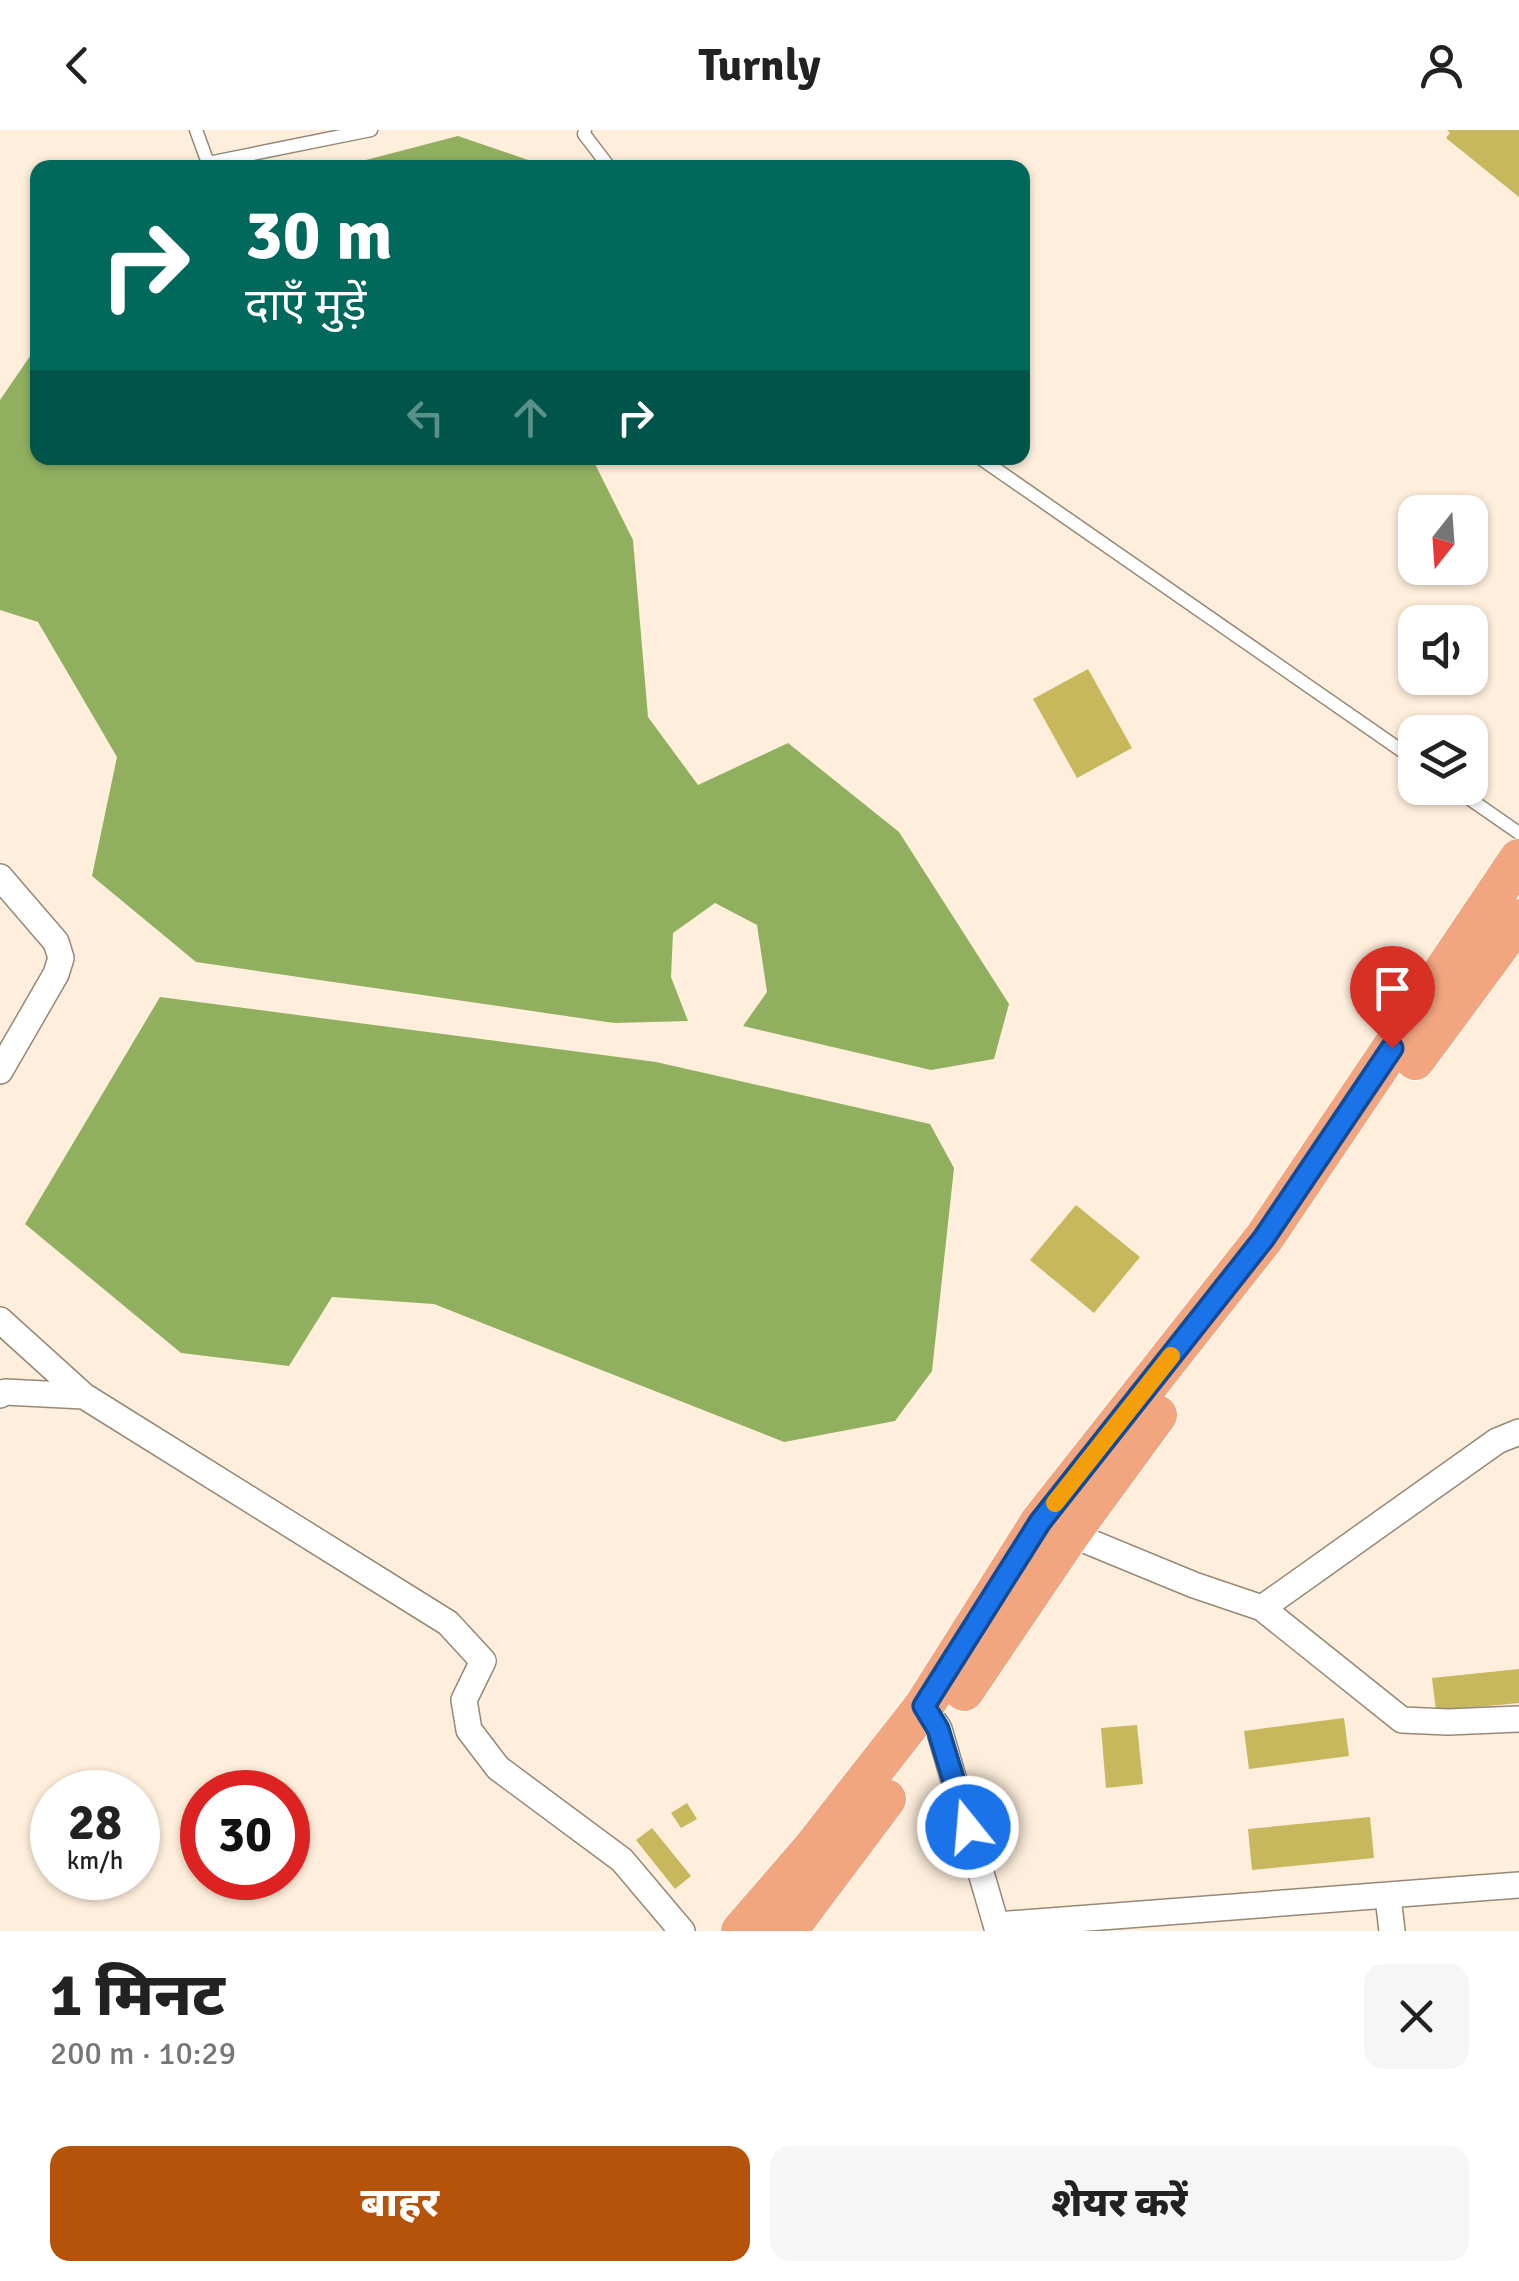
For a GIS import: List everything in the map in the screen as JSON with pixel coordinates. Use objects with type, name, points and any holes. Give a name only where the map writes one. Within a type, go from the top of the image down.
[{"type":"main road","points":[[787,1931],[1055,1528],[1264,1238],[1519,859]]},
{"type":"main road","points":[[1055,1528],[1519,919]]},
{"type":"main road","points":[[741,1931],[931,1718]]},
{"type":"street","points":[[0,877],[56,942],[61,958],[56,974],[0,1071]]},
{"type":"street","points":[[0,1320],[84,1396],[448,1624],[483,1661],[464,1700],[469,1730],[498,1768],[622,1860],[682,1931]]},
{"type":"street","points":[[0,1395],[5,1392],[84,1396]]},
{"type":"street","points":[[1262,1608],[1497,1441],[1519,1432]]},
{"type":"street","points":[[1055,1528],[1194,1585],[1262,1608],[1402,1720],[1519,1718]]},
{"type":"street","points":[[931,1718],[997,1928],[1138,1922],[1519,1884]]},
{"type":"street","points":[[1388,1897],[1392,1931]]},
{"type":"lane","points":[[196,130],[207,160]]},
{"type":"lane","points":[[223,160],[371,130]]},
{"type":"lane","points":[[585,130],[604,160]]},
{"type":"lane","points":[[990,465],[1398,748]]},
{"type":"lane","points":[[1479,805],[1519,833]]},
{"type":"shaded area","points":[[458,136],[528,160],[366,160]]},
{"type":"shaded area","points":[[30,356],[30,465],[596,465],[633,540],[648,717],[698,785],[788,743],[899,832],[1009,1004],[994,1059],[931,1070],[743,1026],[767,992],[757,925],[715,903],[673,933],[671,977],[688,1021],[614,1023],[196,962],[92,876],[117,757],[38,622],[0,610],[0,400]]},
{"type":"shaded area","points":[[160,997],[656,1062],[930,1124],[954,1168],[932,1371],[895,1421],[784,1442],[434,1304],[332,1297],[289,1366],[181,1353],[25,1224]]},
{"type":"building","points":[[1447,130],[1519,130],[1519,197],[1446,138],[1450,133]]},
{"type":"building","points":[[1088,669],[1132,748],[1077,778],[1033,699]]},
{"type":"building","points":[[1076,1205],[1140,1257],[1094,1313],[1030,1260]]},
{"type":"building","points":[[1519,1669],[1519,1703],[1436,1711],[1432,1678]]},
{"type":"building","points":[[1344,1718],[1349,1756],[1249,1769],[1244,1731]]},
{"type":"building","points":[[1137,1725],[1143,1784],[1106,1788],[1101,1728]]},
{"type":"building","points":[[687,1803],[697,1819],[681,1828],[671,1813]]},
{"type":"building","points":[[1370,1817],[1374,1858],[1252,1870],[1248,1829]]},
{"type":"building","points":[[652,1828],[691,1876],[675,1889],[636,1840]]},
{"type":"slow traffic","points":[[1055,1503],[1171,1356]]},
{"type":"route","points":[[968,1827],[938,1729],[924,1706],[1040,1522],[1264,1238],[1392,1048]]}]
